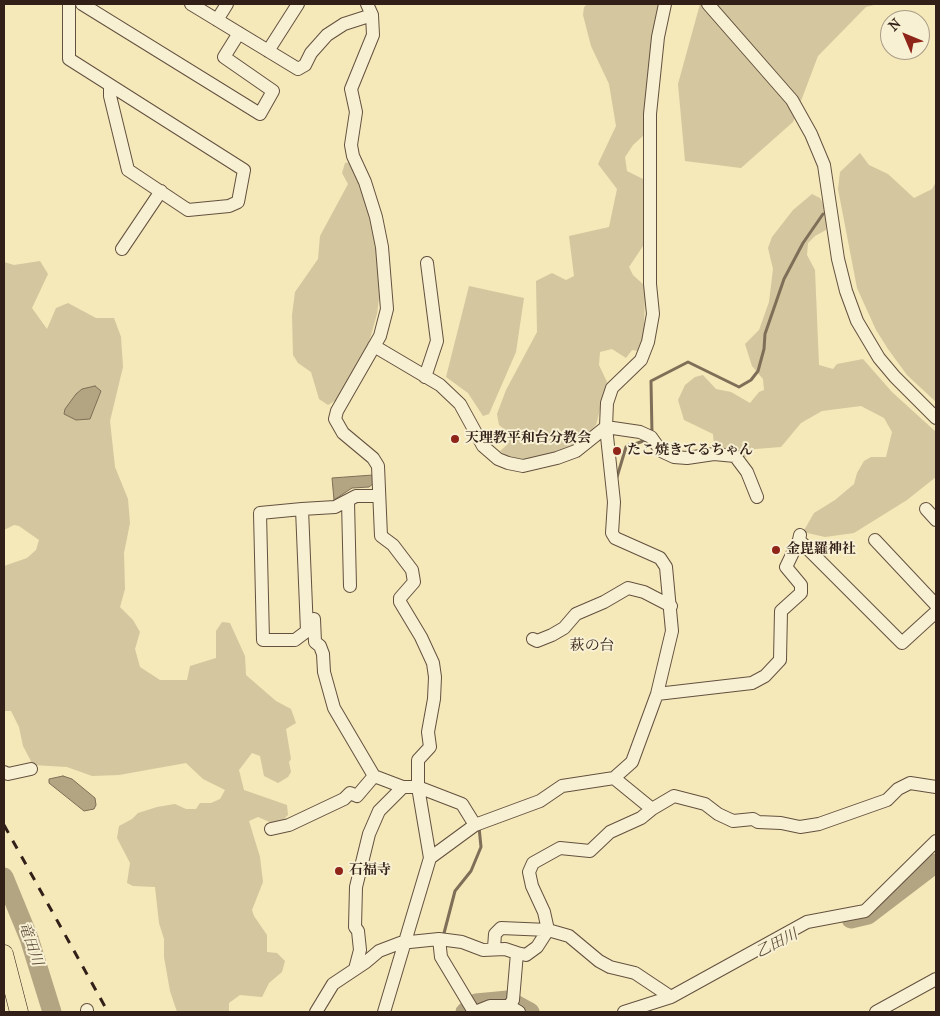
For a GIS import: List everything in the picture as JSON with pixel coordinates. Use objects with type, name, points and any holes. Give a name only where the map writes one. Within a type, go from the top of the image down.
[{"type":"highway","points":[[4,954],[19,1012]]},
{"type":"street","points":[[69,4],[69,59],[110,85],[244,170],[238,202],[229,206],[188,210],[128,170],[110,96],[110,85]]},
{"type":"street","points":[[82,4],[260,114],[273,91],[224,57],[240,33]]},
{"type":"street","points":[[192,4],[298,69],[305,65],[310,53],[327,35],[369,9],[373,35],[351,89],[356,112],[351,145],[353,156],[365,182],[376,217],[382,248],[387,309],[384,324],[374,346],[341,403],[334,419],[343,433],[376,462],[381,536],[393,545],[407,561],[414,576],[414,582],[400,598],[400,602],[430,653],[436,677],[428,732],[430,747],[418,760],[418,787],[430,858],[384,1012]]},
{"type":"street","points":[[217,20],[227,4]]},
{"type":"street","points":[[268,50],[298,4]]},
{"type":"street","points":[[430,858],[476,824],[540,801],[562,786],[614,778],[632,762],[657,694],[671,638],[666,566],[660,558],[615,538],[612,532],[614,502],[606,427],[607,404],[612,388],[642,360],[648,342],[653,314],[650,284],[650,114],[658,37],[665,4]]},
{"type":"street","points":[[708,4],[792,100],[811,134],[824,165],[838,259],[846,291],[858,321],[879,358],[894,377],[936,418]]},
{"type":"street","points":[[122,249],[161,192]]},
{"type":"street","points":[[426,377],[437,341],[427,263]]},
{"type":"street","points":[[374,346],[440,385],[460,404],[483,446],[498,459],[508,463],[523,466],[576,451],[606,427],[644,433],[651,437],[661,451],[674,457],[687,458],[714,454],[735,456],[747,472],[757,497]]},
{"type":"street","points":[[302,509],[307,631],[295,640],[263,640],[260,513],[302,509],[335,508],[356,496],[379,496]]},
{"type":"street","points":[[348,502],[350,586]]},
{"type":"street","points":[[926,509],[936,520]]},
{"type":"street","points":[[657,694],[752,683],[765,676],[775,666],[780,660],[781,611],[801,593],[801,585],[786,567],[799,537],[902,643],[936,612]]},
{"type":"street","points":[[875,540],[936,605]]},
{"type":"street","points":[[533,639],[537,642],[552,635],[564,628],[576,614],[604,602],[628,588],[644,592],[670,606]]},
{"type":"street","points":[[306,609],[313,615],[315,642],[320,646],[323,654],[324,672],[334,708],[374,776],[403,787],[418,787],[462,804],[476,824]]},
{"type":"street","points":[[4,772],[8,774],[32,769]]},
{"type":"street","points":[[271,829],[289,825],[344,799],[350,793],[357,796],[374,776]]},
{"type":"street","points":[[614,778],[652,809]]},
{"type":"street","points":[[316,1012],[333,984],[386,947],[405,942],[442,939],[462,942],[479,949],[494,948],[526,955],[537,947],[548,930],[544,912],[532,886],[529,872],[533,863],[560,848],[590,851],[610,832],[641,818],[674,796],[704,804],[718,814],[733,821],[753,820],[800,827],[818,824],[887,800],[898,789],[910,783],[936,787]]},
{"type":"street","points":[[355,969],[360,950],[358,931],[355,927],[356,888],[369,834],[379,811],[403,787]]},
{"type":"street","points":[[624,1012],[671,997],[807,922],[865,911],[936,841]]},
{"type":"street","points":[[494,948],[495,934],[501,928],[548,930],[573,937],[599,961],[635,973],[671,997]]},
{"type":"street","points":[[442,939],[441,957],[475,1012],[490,1006],[514,1009],[516,953]]},
{"type":"street","points":[[876,1012],[936,979]]},
{"type":"shaded area","points":[[588,4],[658,4],[644,135],[633,145],[625,157],[627,171],[645,180],[645,243],[629,267],[633,275],[645,286],[644,332],[639,351],[632,350],[626,358],[612,349],[600,352],[599,365],[607,382],[596,425],[575,444],[556,452],[527,460],[508,457],[500,451],[508,444],[510,434],[499,425],[497,414],[506,390],[537,332],[536,281],[552,273],[566,280],[574,276],[569,236],[609,227],[617,189],[598,164],[616,126],[609,84],[591,46],[583,15],[584,7]]},
{"type":"shaded area","points":[[700,4],[878,4],[866,7],[818,56],[793,122],[741,168],[685,161],[678,84]]},
{"type":"shaded area","points":[[860,153],[869,165],[888,174],[914,198],[932,189],[936,182],[936,402],[907,375],[888,349],[876,330],[857,288],[838,189],[840,172]]},
{"type":"shaded area","points":[[350,162],[375,227],[380,291],[377,314],[369,342],[338,399],[328,405],[319,399],[311,372],[298,363],[293,355],[292,315],[295,292],[318,259],[320,236],[348,184],[342,173],[345,163]]},
{"type":"shaded area","points":[[812,194],[820,198],[827,211],[826,230],[815,236],[808,243],[807,255],[815,270],[819,365],[833,369],[837,364],[863,359],[892,392],[936,432],[936,477],[907,500],[854,533],[825,537],[803,532],[814,513],[835,500],[854,484],[857,473],[864,461],[871,457],[886,457],[892,432],[884,418],[861,406],[822,411],[801,423],[781,447],[755,449],[744,458],[721,450],[714,445],[713,434],[684,420],[678,400],[685,385],[695,377],[703,375],[716,389],[731,392],[750,403],[759,392],[764,390],[763,379],[752,366],[745,344],[759,330],[769,302],[773,269],[768,248],[772,237],[793,210]]},
{"type":"shaded area","points":[[40,261],[48,274],[32,308],[47,329],[56,308],[68,303],[96,318],[114,318],[121,337],[123,367],[110,421],[115,467],[128,499],[130,523],[124,553],[125,589],[120,607],[133,620],[140,632],[135,649],[140,667],[160,680],[187,680],[190,666],[216,658],[216,631],[222,622],[230,623],[245,656],[246,675],[276,701],[291,709],[296,723],[286,729],[291,759],[289,762],[291,772],[288,777],[278,783],[264,776],[260,756],[252,753],[239,770],[244,790],[287,805],[288,815],[284,819],[272,823],[258,817],[249,821],[260,857],[263,882],[252,910],[267,935],[267,952],[277,953],[285,961],[282,972],[269,983],[262,997],[240,995],[229,1003],[229,1012],[177,1012],[170,991],[164,957],[164,939],[159,923],[155,887],[133,886],[127,883],[130,863],[117,838],[119,826],[132,819],[138,813],[175,804],[186,809],[196,809],[200,803],[211,803],[220,799],[225,790],[203,779],[186,763],[119,775],[92,776],[67,767],[33,765],[23,746],[19,727],[11,711],[4,711],[4,566],[27,558],[36,550],[39,540],[19,526],[14,525],[4,530],[4,262],[14,265]]},
{"type":"shaded area","points":[[469,286],[524,298],[516,352],[489,414],[483,416],[468,393],[446,377]]},
{"type":"shaded area","points":[[95,386],[101,391],[90,419],[76,420],[64,414],[65,409],[76,394],[82,389]]},
{"type":"shaded area","points":[[373,475],[374,483],[369,487],[352,488],[334,500],[332,478]]},
{"type":"shaded area","points":[[63,776],[72,779],[95,798],[96,805],[94,809],[84,811],[49,783],[49,779]]},
{"type":"waterway","points":[[652,434],[651,381],[688,362],[739,387],[751,380],[758,371],[764,349],[765,334],[784,279],[803,243],[823,214]]},
{"type":"waterway","points":[[617,477],[626,447],[631,443],[635,444],[646,440]]},
{"type":"waterway","points":[[443,937],[455,891],[471,871],[481,847],[479,827]]},
{"type":"waterway","name":"乙田川","points":[[851,919],[868,915],[936,863]]},
{"type":"waterway","name":"竜田川","points":[[4,877],[29,938],[52,1012]]},
{"type":"waterway","name":"乙田川","points":[[465,1012],[476,1003],[508,1000],[530,1012]]},
{"type":"railway","points":[[4,825],[108,1012]]},
{"type":"place","name":"天理教平和台分教会","points":[[455,439]]},
{"type":"place","name":"たこ焼きてるちゃん","points":[[617,451]]},
{"type":"place","name":"金毘羅神社","points":[[776,550]]},
{"type":"place","name":"石福寺","points":[[339,871]]},
{"type":"district","name":"萩の台","points":[[592,646]]}]
